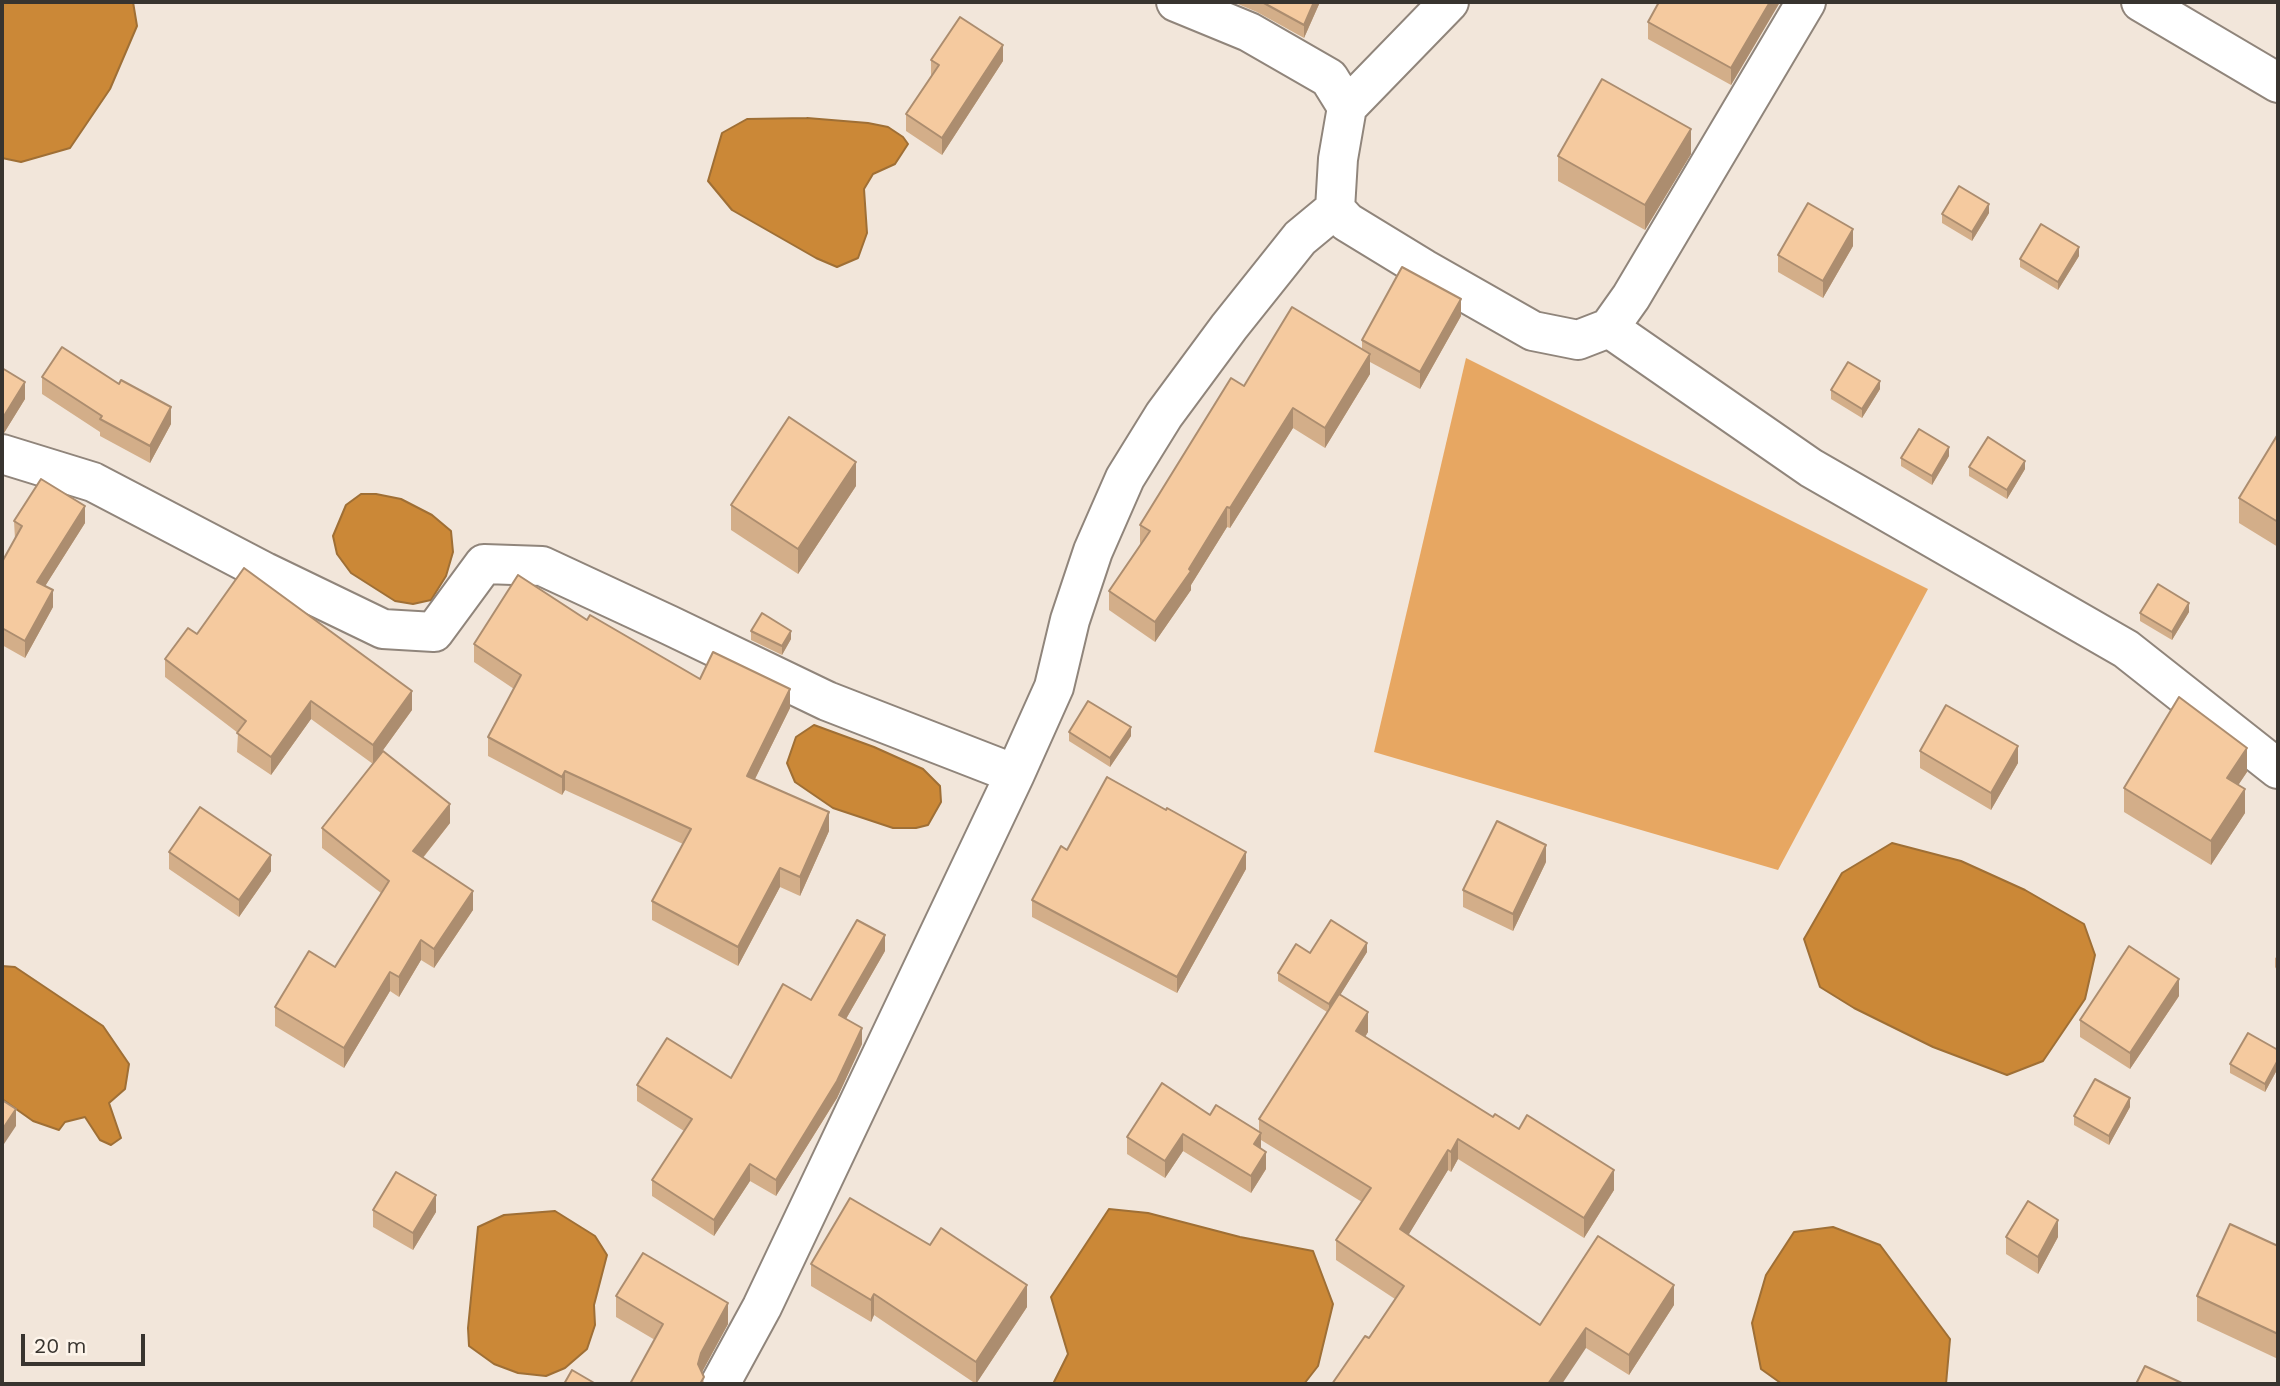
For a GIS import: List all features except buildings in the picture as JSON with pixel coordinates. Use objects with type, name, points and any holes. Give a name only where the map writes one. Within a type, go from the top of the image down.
[{"type":"street","points":[[1176,2],[1249,33],[1329,78],[1347,107]]},
{"type":"street","points":[[1449,2],[1347,107],[1338,159],[1335,209],[1347,222],[1533,331],[1578,340],[1609,328],[1631,297],[1806,2]]},
{"type":"street","points":[[2141,2],[2278,83]]},
{"type":"street","points":[[719,1384],[762,1307],[1054,687],[1070,620],[1093,551],[1125,478],[1164,415],[1229,327],[1300,238],[1335,209]]},
{"type":"street","points":[[1609,328],[1811,468],[2126,649],[2278,769]]},
{"type":"street","points":[[2,454],[93,482],[265,572],[383,629],[434,632],[484,564],[542,566],[827,701],[1015,774]]},
{"type":"shaded area","points":[[2,2],[133,2],[137,26],[110,89],[70,148],[21,162],[2,158]]},
{"type":"shaded area","points":[[807,118],[888,127],[908,144],[895,164],[873,174],[864,189],[867,233],[858,258],[837,267],[816,258],[732,210],[708,181],[722,133],[747,119]]},
{"type":"shaded area","points":[[1466,358],[1928,589],[1778,870],[1374,752]]},
{"type":"shaded area","points":[[361,494],[401,499],[432,515],[451,531],[453,552],[446,576],[431,600],[413,604],[395,601],[351,573],[337,554],[333,536],[346,505]]},
{"type":"shaded area","points":[[814,725],[923,769],[940,786],[941,802],[928,825],[893,828],[833,808],[795,782],[787,763],[796,737]]},
{"type":"shaded area","points":[[1892,843],[1961,861],[2025,890],[2084,924],[2095,955],[2085,999],[2043,1061],[2007,1075],[1933,1047],[1854,1008],[1820,987],[1804,939],[1842,873]]},
{"type":"shaded area","points":[[2,966],[15,967],[103,1026],[129,1064],[125,1089],[109,1103],[121,1138],[111,1145],[100,1140],[85,1117],[65,1122],[59,1130],[33,1121],[2,1099]]},
{"type":"shaded area","points":[[1109,1209],[1148,1213],[1240,1237],[1313,1251],[1333,1304],[1318,1366],[1304,1384],[1053,1384],[1068,1354],[1051,1297]]},
{"type":"shaded area","points":[[555,1211],[595,1236],[607,1255],[594,1305],[595,1325],[587,1349],[565,1368],[546,1376],[518,1373],[494,1364],[469,1346],[468,1328],[478,1227],[504,1215]]},
{"type":"shaded area","points":[[1833,1227],[1880,1245],[1950,1339],[1946,1384],[1782,1384],[1761,1369],[1752,1323],[1766,1275],[1794,1232]]}]
